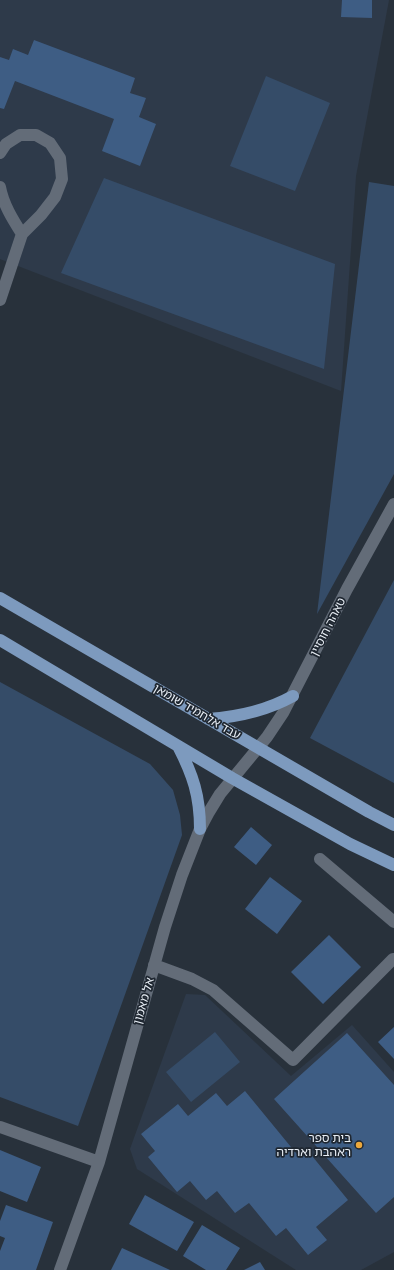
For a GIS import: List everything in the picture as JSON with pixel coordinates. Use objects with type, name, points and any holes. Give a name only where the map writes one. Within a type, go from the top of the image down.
[{"type":"main road","name":"עבד אלחמיד שומאן","points":[[0,598],[369,812],[394,824]]},
{"type":"main road","points":[[0,640],[232,778],[350,844],[394,865]]},
{"type":"main road","points":[[208,719],[230,717],[256,711],[280,703],[293,696]]},
{"type":"main road","points":[[177,745],[187,764],[196,789],[199,804],[200,829]]},
{"type":"street","points":[[0,153],[6,144],[20,135],[36,135],[50,143],[60,158],[62,179],[55,197],[41,215],[22,234],[0,300]]},
{"type":"street","points":[[0,187],[1,194],[11,216],[22,234]]},
{"type":"street","name":"טאהה חוסיין","points":[[259,748],[293,696],[394,504]]},
{"type":"street","name":"אל מאמון","points":[[60,1270],[99,1162],[154,965],[177,890],[200,829],[208,812],[232,778],[259,748]]},
{"type":"street","points":[[320,859],[394,922]]},
{"type":"street","points":[[154,965],[192,979],[213,990],[292,1060],[393,959]]},
{"type":"street","points":[[0,1127],[99,1162]]},
{"type":"shaded area","points":[[0,0],[389,0],[356,176],[341,391],[0,259]]},
{"type":"shaded area","points":[[266,76],[330,103],[295,191],[230,166]]},
{"type":"shaded area","points":[[104,178],[335,264],[324,369],[61,273]]},
{"type":"shaded area","points":[[369,182],[394,186],[394,474],[317,614]]},
{"type":"shaded area","points":[[394,580],[394,783],[310,738]]},
{"type":"shaded area","points":[[0,682],[150,764],[173,790],[180,815],[182,835],[78,1126],[0,1097]]},
{"type":"shaded area","points":[[186,994],[205,995],[291,1076],[352,1025],[394,1072],[394,1252],[361,1270],[296,1270],[137,1169],[130,1149]]},
{"type":"shaded area","points":[[215,1032],[240,1062],[191,1102],[166,1072]]},
{"type":"building","points":[[342,0],[372,0],[372,18],[341,17]]},
{"type":"building","points":[[34,40],[135,78],[130,93],[146,98],[139,117],[156,124],[140,166],[102,151],[114,119],[15,81],[4,109],[0,108],[0,57],[9,60],[13,49],[28,55]]},
{"type":"building","points":[[251,827],[272,845],[256,865],[234,847]]},
{"type":"building","points":[[270,877],[302,901],[277,934],[245,909]]},
{"type":"building","points":[[329,935],[361,967],[323,1004],[291,972]]},
{"type":"building","points":[[394,1027],[394,1059],[378,1042]]},
{"type":"building","points":[[347,1033],[394,1085],[394,1197],[376,1213],[274,1099]]},
{"type":"building","points":[[245,1091],[300,1158],[308,1151],[348,1200],[316,1227],[327,1240],[308,1255],[286,1228],[276,1236],[249,1203],[235,1213],[217,1191],[206,1200],[190,1181],[177,1192],[148,1157],[155,1151],[141,1134],[178,1104],[188,1116],[216,1093],[227,1106]]},
{"type":"building","points":[[0,1150],[41,1167],[27,1202],[0,1191]]},
{"type":"building","points":[[145,1195],[194,1222],[177,1251],[129,1224]]},
{"type":"building","points":[[6,1205],[53,1222],[36,1270],[0,1270],[0,1251],[5,1238],[0,1236],[0,1221]]},
{"type":"building","points":[[202,1225],[240,1248],[226,1270],[206,1270],[183,1256]]},
{"type":"building","points":[[122,1248],[170,1270],[111,1270]]},
{"type":"building","points":[[260,1262],[265,1270],[244,1270]]},
{"type":"place","name":"בית ספר ראהבת וארדיה","points":[[359,1145]]}]
